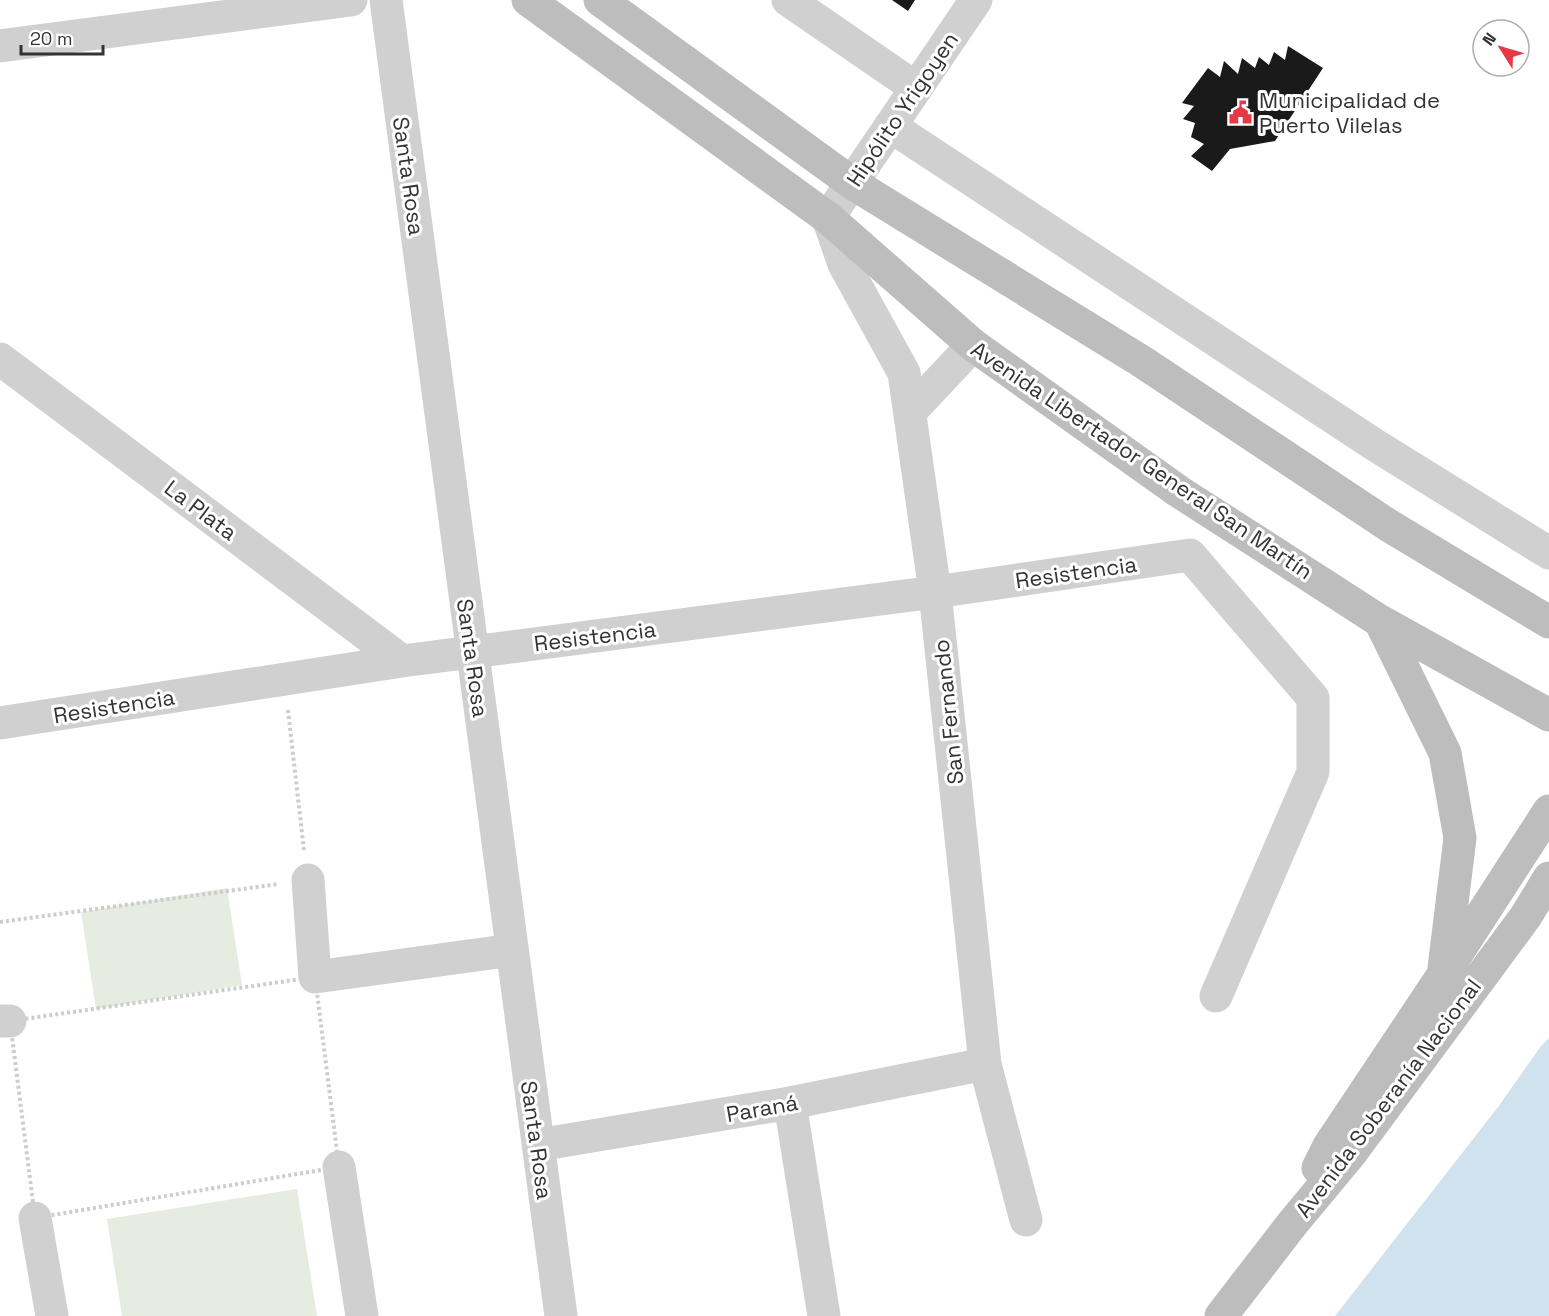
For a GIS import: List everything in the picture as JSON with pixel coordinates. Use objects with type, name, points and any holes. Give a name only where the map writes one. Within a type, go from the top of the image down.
[{"type":"main road","name":"Avenida Libertador General San Martín","points":[[528,0],[828,218],[973,345],[1179,491],[1380,621],[1549,715]]},
{"type":"main road","points":[[600,0],[852,183],[1141,361],[1388,525],[1549,622]]},
{"type":"main road","points":[[1380,621],[1445,753],[1460,838],[1443,975]]},
{"type":"main road","name":"Avenida Soberanía Nacional","points":[[1292,1224],[1329,1146],[1549,811]]},
{"type":"main road","name":"Avenida Soberanía Nacional","points":[[1221,1316],[1292,1224],[1351,1153],[1537,910],[1549,878]]},
{"type":"street","points":[[0,46],[351,0]]},
{"type":"street","name":"Santa Rosa","points":[[386,0],[561,1316]]},
{"type":"street","points":[[788,0],[916,88]]},
{"type":"street","name":"Hipólito Yrigoyen","points":[[828,218],[976,0]]},
{"type":"street","points":[[890,126],[1375,445],[1549,552]]},
{"type":"street","name":"San Fernando","points":[[828,218],[844,264],[904,373],[935,592],[985,1064],[1026,1220]]},
{"type":"street","points":[[910,411],[973,345]]},
{"type":"street","name":"La Plata","points":[[0,359],[402,661]]},
{"type":"street","name":"Resistencia","points":[[0,723],[472,651],[935,592],[1190,555],[1313,698],[1313,772],[1216,996]]},
{"type":"street","points":[[308,880],[315,977],[512,950]]},
{"type":"street","name":"Paraná","points":[[538,1145],[790,1103],[985,1064]]},
{"type":"street","points":[[790,1103],[824,1316]]},
{"type":"street","points":[[339,1167],[362,1316]]},
{"type":"street","points":[[35,1218],[52,1316]]},
{"type":"path","points":[[0,922],[308,880],[284,680]]},
{"type":"path","points":[[315,977],[339,1167],[35,1218],[5,1021],[315,977]]},
{"type":"shaded area","points":[[227,888],[242,985],[96,1009],[81,912]]},
{"type":"shaded area","points":[[297,1189],[317,1316],[122,1316],[107,1219]]},
{"type":"water","points":[[1549,1038],[1549,1316],[1335,1316],[1498,1107]]},
{"type":"building","points":[[892,0],[915,0],[908,11]]},
{"type":"building","name":"Municipalidad de Puerto Vilelas","points":[[1288,46],[1323,68],[1275,141],[1230,149],[1212,171],[1191,156],[1204,144],[1191,137],[1195,123],[1183,119],[1194,106],[1182,103],[1208,68],[1220,77],[1224,61],[1238,74],[1242,58],[1255,68],[1259,57],[1269,65],[1274,52],[1285,60]]},
{"type":"place","name":"Municipalidad de Puerto Vilelas","points":[[1241,113]]}]
